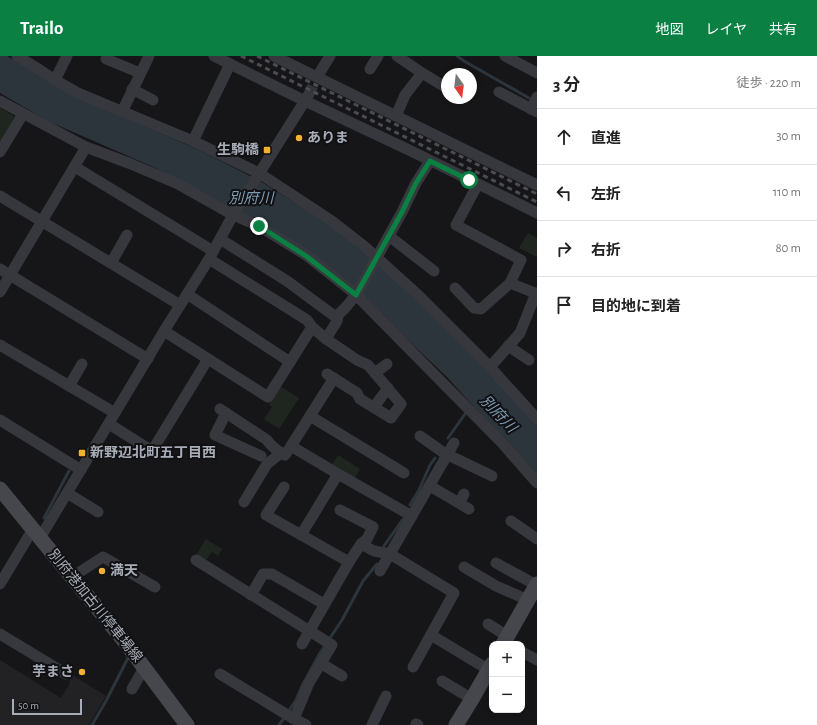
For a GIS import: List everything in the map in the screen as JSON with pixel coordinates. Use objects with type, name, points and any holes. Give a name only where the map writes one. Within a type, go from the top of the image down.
[{"type":"main road","name":"別府港加古川停車場線","points":[[0,488],[125,642],[187,725]]},
{"type":"main road","points":[[505,641],[537,585]]},
{"type":"main road","points":[[456,725],[489,669]]},
{"type":"street","points":[[17,56],[78,93],[193,141],[259,174],[332,221],[377,257],[416,292],[490,367],[537,419]]},
{"type":"street","points":[[55,80],[67,56]]},
{"type":"street","points":[[122,112],[149,56]]},
{"type":"street","points":[[214,56],[307,98],[430,161],[537,213]]},
{"type":"street","points":[[274,56],[537,185]]},
{"type":"street","points":[[317,77],[330,56]]},
{"type":"street","points":[[370,69],[378,56]]},
{"type":"street","points":[[397,56],[441,84]]},
{"type":"street","points":[[505,56],[537,73]]},
{"type":"street","points":[[106,59],[140,74]]},
{"type":"street","points":[[193,141],[230,64]]},
{"type":"street","points":[[396,116],[405,94],[422,73]]},
{"type":"street","points":[[132,89],[153,100]]},
{"type":"street","points":[[499,92],[511,104],[534,111],[537,97]]},
{"type":"street","points":[[0,583],[67,493],[187,294],[208,250],[220,239],[307,98]]},
{"type":"street","points":[[0,101],[86,147],[178,184],[233,216],[259,226],[306,256],[356,295],[497,438],[537,483]]},
{"type":"street","points":[[0,152],[23,114]]},
{"type":"street","points":[[0,292],[86,147]]},
{"type":"street","points":[[326,339],[337,321],[338,315],[356,295],[402,212],[416,183],[430,161]]},
{"type":"street","points":[[75,167],[208,250],[307,320],[312,327],[326,339],[368,366],[401,404],[391,418],[360,399],[357,393],[330,376],[310,416],[285,455],[272,447],[267,440],[223,411],[215,435],[246,455],[262,456]]},
{"type":"street","points":[[455,288],[474,308],[481,309],[510,283],[521,260],[456,225],[478,184]]},
{"type":"street","points":[[0,196],[180,305]]},
{"type":"street","points":[[111,263],[127,235]]},
{"type":"street","points":[[389,236],[431,265]]},
{"type":"street","points":[[220,239],[287,282],[333,315],[338,315]]},
{"type":"street","points":[[0,269],[148,359]]},
{"type":"street","points":[[490,367],[520,333],[536,294],[510,283]]},
{"type":"street","points":[[187,294],[290,362]]},
{"type":"street","points":[[164,331],[268,398],[312,327]]},
{"type":"street","points":[[0,344],[115,413]]},
{"type":"street","points":[[508,346],[529,360]]},
{"type":"street","points":[[109,424],[152,451],[208,359]]},
{"type":"street","points":[[69,386],[82,364]]},
{"type":"street","points":[[375,373],[387,364]]},
{"type":"street","points":[[374,407],[388,388]]},
{"type":"street","points":[[310,416],[404,473]]},
{"type":"street","points":[[0,420],[81,470]]},
{"type":"street","points":[[420,436],[443,452],[483,466],[492,476]]},
{"type":"street","points":[[380,571],[388,553],[430,486],[443,452],[454,443]]},
{"type":"street","points":[[291,446],[412,516]]},
{"type":"street","points":[[244,502],[267,464],[281,453]]},
{"type":"street","points":[[301,535],[338,474]]},
{"type":"street","points":[[430,486],[461,499],[469,509]]},
{"type":"street","points":[[284,487],[266,515],[349,562]]},
{"type":"street","points":[[67,493],[98,512]]},
{"type":"street","points":[[302,644],[349,562],[367,538],[373,527],[340,510]]},
{"type":"street","points":[[512,521],[537,539]]},
{"type":"street","points":[[361,544],[374,551],[388,553],[454,593],[413,667]]},
{"type":"street","points":[[72,577],[102,557],[155,587]]},
{"type":"street","points":[[196,560],[332,645],[309,684],[294,719]]},
{"type":"street","points":[[496,563],[537,585]]},
{"type":"street","points":[[464,567],[496,586],[528,600]]},
{"type":"street","points":[[251,595],[263,574],[272,574],[324,604]]},
{"type":"street","points":[[488,624],[505,641]]},
{"type":"street","points":[[0,634],[66,674]]},
{"type":"street","points":[[431,635],[489,666]]},
{"type":"street","points":[[525,654],[537,660]]},
{"type":"street","points":[[322,664],[342,676]]},
{"type":"street","points":[[132,689],[144,668]]},
{"type":"street","points":[[220,674],[229,686],[306,725]]},
{"type":"street","points":[[442,681],[472,699]]},
{"type":"street","points":[[372,725],[386,696]]},
{"type":"shaded area","points":[[0,108],[14,116],[15,120],[0,146]]},
{"type":"shaded area","points":[[528,233],[537,238],[537,257],[519,248]]},
{"type":"shaded area","points":[[280,386],[299,398],[279,429],[264,419],[272,407],[269,404]]},
{"type":"shaded area","points":[[338,455],[360,469],[354,480],[331,466]]},
{"type":"shaded area","points":[[206,539],[222,549],[218,556],[212,552],[207,559],[204,560],[196,555]]},
{"type":"shaded area","points":[[0,660],[61,698],[69,685],[71,674],[106,696],[89,725],[0,725]]},
{"type":"water","name":"別府川","points":[[0,56],[7,56],[67,92],[201,151],[260,181],[330,225],[376,260],[474,357],[537,424],[537,477],[447,377],[356,291],[195,188],[151,166],[48,121],[0,93]]},
{"type":"waterway","points":[[457,56],[529,98]]},
{"type":"waterway","points":[[448,438],[468,411]]},
{"type":"waterway","points":[[410,505],[435,458]]},
{"type":"waterway","points":[[44,518],[69,471]]},
{"type":"waterway","points":[[384,546],[403,519]]},
{"type":"waterway","points":[[288,712],[296,700],[320,653],[342,620],[363,581],[377,564]]},
{"type":"waterway","points":[[92,725],[129,656]]},
{"type":"waterway","points":[[279,725],[285,717]]},
{"type":"tunnel","points":[[308,96],[317,77]]},
{"type":"railway","points":[[241,56],[537,202]]},
{"type":"railway","points":[[257,56],[537,194]]},
{"type":"place","name":"ありま","points":[[299,138]]},
{"type":"place","name":"生駒橋","points":[[267,150]]},
{"type":"place","name":"新野辺北町五丁目西","points":[[82,453]]},
{"type":"place","name":"満天","points":[[102,571]]},
{"type":"place","name":"芋まさ","points":[[82,672]]},
{"type":"route","points":[[259,226],[306,256],[356,295],[402,212],[416,183],[430,161],[469,180]]}]
